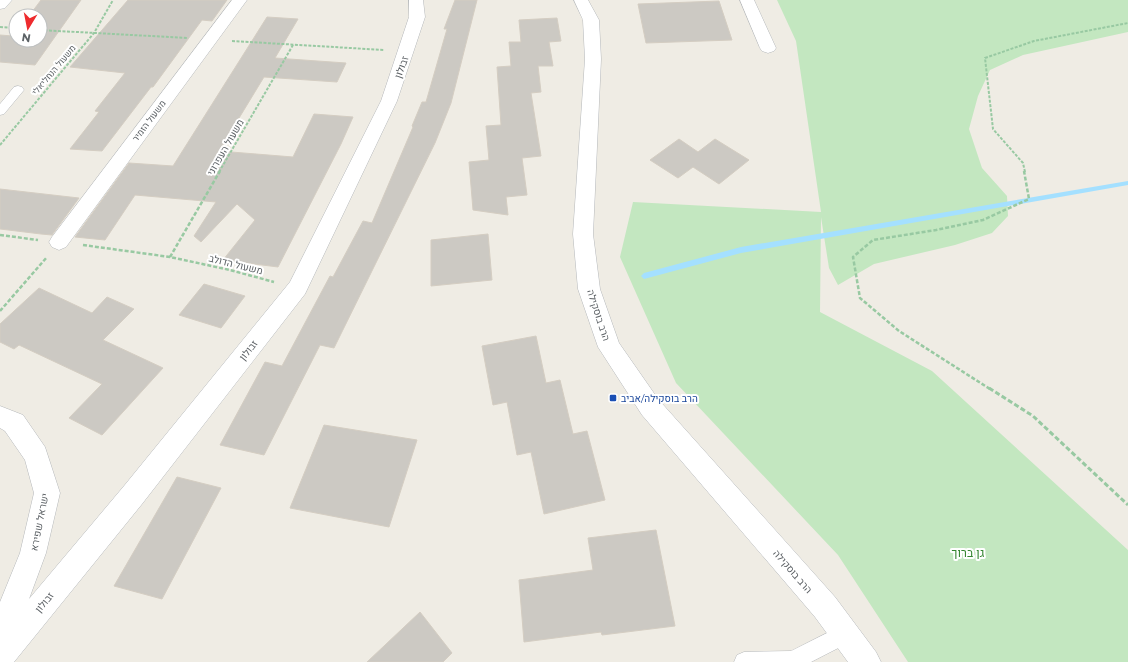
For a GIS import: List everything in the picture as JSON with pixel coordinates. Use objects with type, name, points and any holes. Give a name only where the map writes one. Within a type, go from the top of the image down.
[{"type":"street","points":[[0,6],[5,0]]},
{"type":"street","name":"משעול הזמיר","points":[[59,242],[240,0]]},
{"type":"street","name":"זבולון","points":[[0,656],[133,496],[298,288],[388,101],[407,52],[418,17],[416,0]]},
{"type":"street","name":"הרב בוסקילה","points":[[584,0],[591,20],[593,59],[583,234],[589,289],[609,347],[650,408],[825,607],[866,662]]},
{"type":"street","points":[[747,0],[768,48]]},
{"type":"street","name":"ישראל שפירא","points":[[0,417],[14,423],[36,455],[47,493],[33,553],[0,638]]},
{"type":"lane","points":[[0,111],[18,90]]},
{"type":"lane","points":[[744,662],[792,661],[845,634]]},
{"type":"path","name":"משעול הנחליאלי","points":[[0,145],[94,33],[113,0]]},
{"type":"path","points":[[1128,23],[1034,42],[985,58],[993,129],[1023,163],[1029,199],[983,220],[936,230],[874,240],[853,257],[860,298],[899,331],[1033,416],[1128,506]]},
{"type":"path","name":"משעול העפרוני","points":[[170,257],[293,45]]},
{"type":"path","points":[[0,311],[59,242]]},
{"type":"path","name":"משעול הדולב","points":[[170,257],[230,270],[298,288]]},
{"type":"green space","name":"גן ברוך","points":[[777,0],[1128,0],[1128,32],[1023,55],[990,70],[978,96],[969,129],[982,168],[1007,196],[1008,216],[992,233],[955,245],[874,264],[838,285],[829,268],[821,217],[820,312],[932,371],[1128,550],[1128,662],[908,662],[838,555],[676,383],[620,257],[633,202],[821,212],[796,41]]},
{"type":"building","points":[[41,0],[81,0],[48,47],[48,8],[35,8]]},
{"type":"building","points":[[128,0],[227,0],[212,21],[202,20],[153,87],[151,87],[102,151],[70,149],[99,112],[95,111],[125,73],[70,67]]},
{"type":"building","points":[[455,0],[477,0],[451,103],[435,143],[334,348],[320,345],[264,455],[220,445],[265,362],[282,366],[330,276],[333,277],[363,221],[372,223],[413,127],[412,126],[422,102],[426,102],[447,29],[444,29]]},
{"type":"building","points":[[719,1],[732,40],[646,43],[638,4]]},
{"type":"building","points":[[267,17],[298,19],[275,58],[346,63],[337,82],[264,77],[219,151],[293,157],[314,114],[353,117],[341,144],[278,267],[223,260],[255,220],[237,204],[201,242],[194,236],[216,202],[135,195],[105,240],[75,237],[129,163],[173,166]]},
{"type":"building","points":[[557,18],[561,41],[549,42],[553,66],[538,66],[541,92],[531,93],[541,156],[522,158],[527,195],[506,197],[508,215],[473,210],[469,162],[489,160],[486,126],[501,125],[497,67],[511,66],[509,42],[521,42],[519,20]]},
{"type":"building","points":[[0,35],[8,36],[8,48],[47,48],[35,65],[0,62]]},
{"type":"building","points":[[679,139],[698,152],[715,139],[749,160],[719,184],[693,167],[678,178],[650,160]]},
{"type":"building","points":[[0,189],[79,198],[52,235],[41,234],[0,229]]},
{"type":"building","points":[[488,234],[492,280],[431,286],[431,240]]},
{"type":"building","points":[[204,284],[245,296],[221,328],[179,315]]},
{"type":"building","points":[[39,288],[92,313],[107,297],[134,309],[103,340],[163,368],[102,435],[69,418],[102,384],[19,345],[14,349],[0,342],[0,324]]},
{"type":"building","points":[[536,336],[546,383],[560,380],[573,434],[587,431],[605,500],[544,514],[531,452],[517,455],[507,402],[493,405],[482,346]]},
{"type":"building","points":[[324,425],[417,440],[389,527],[290,508]]},
{"type":"building","points":[[177,477],[221,488],[162,599],[114,586]]},
{"type":"building","points":[[656,530],[675,626],[602,635],[601,632],[524,642],[519,580],[593,570],[588,538]]},
{"type":"building","points":[[420,612],[452,653],[443,662],[367,662]]},
{"type":"waterway","points":[[644,276],[741,250],[1128,183]]},
{"type":"place","name":"הרב בוסקילה/אביב","points":[[613,398]]}]
